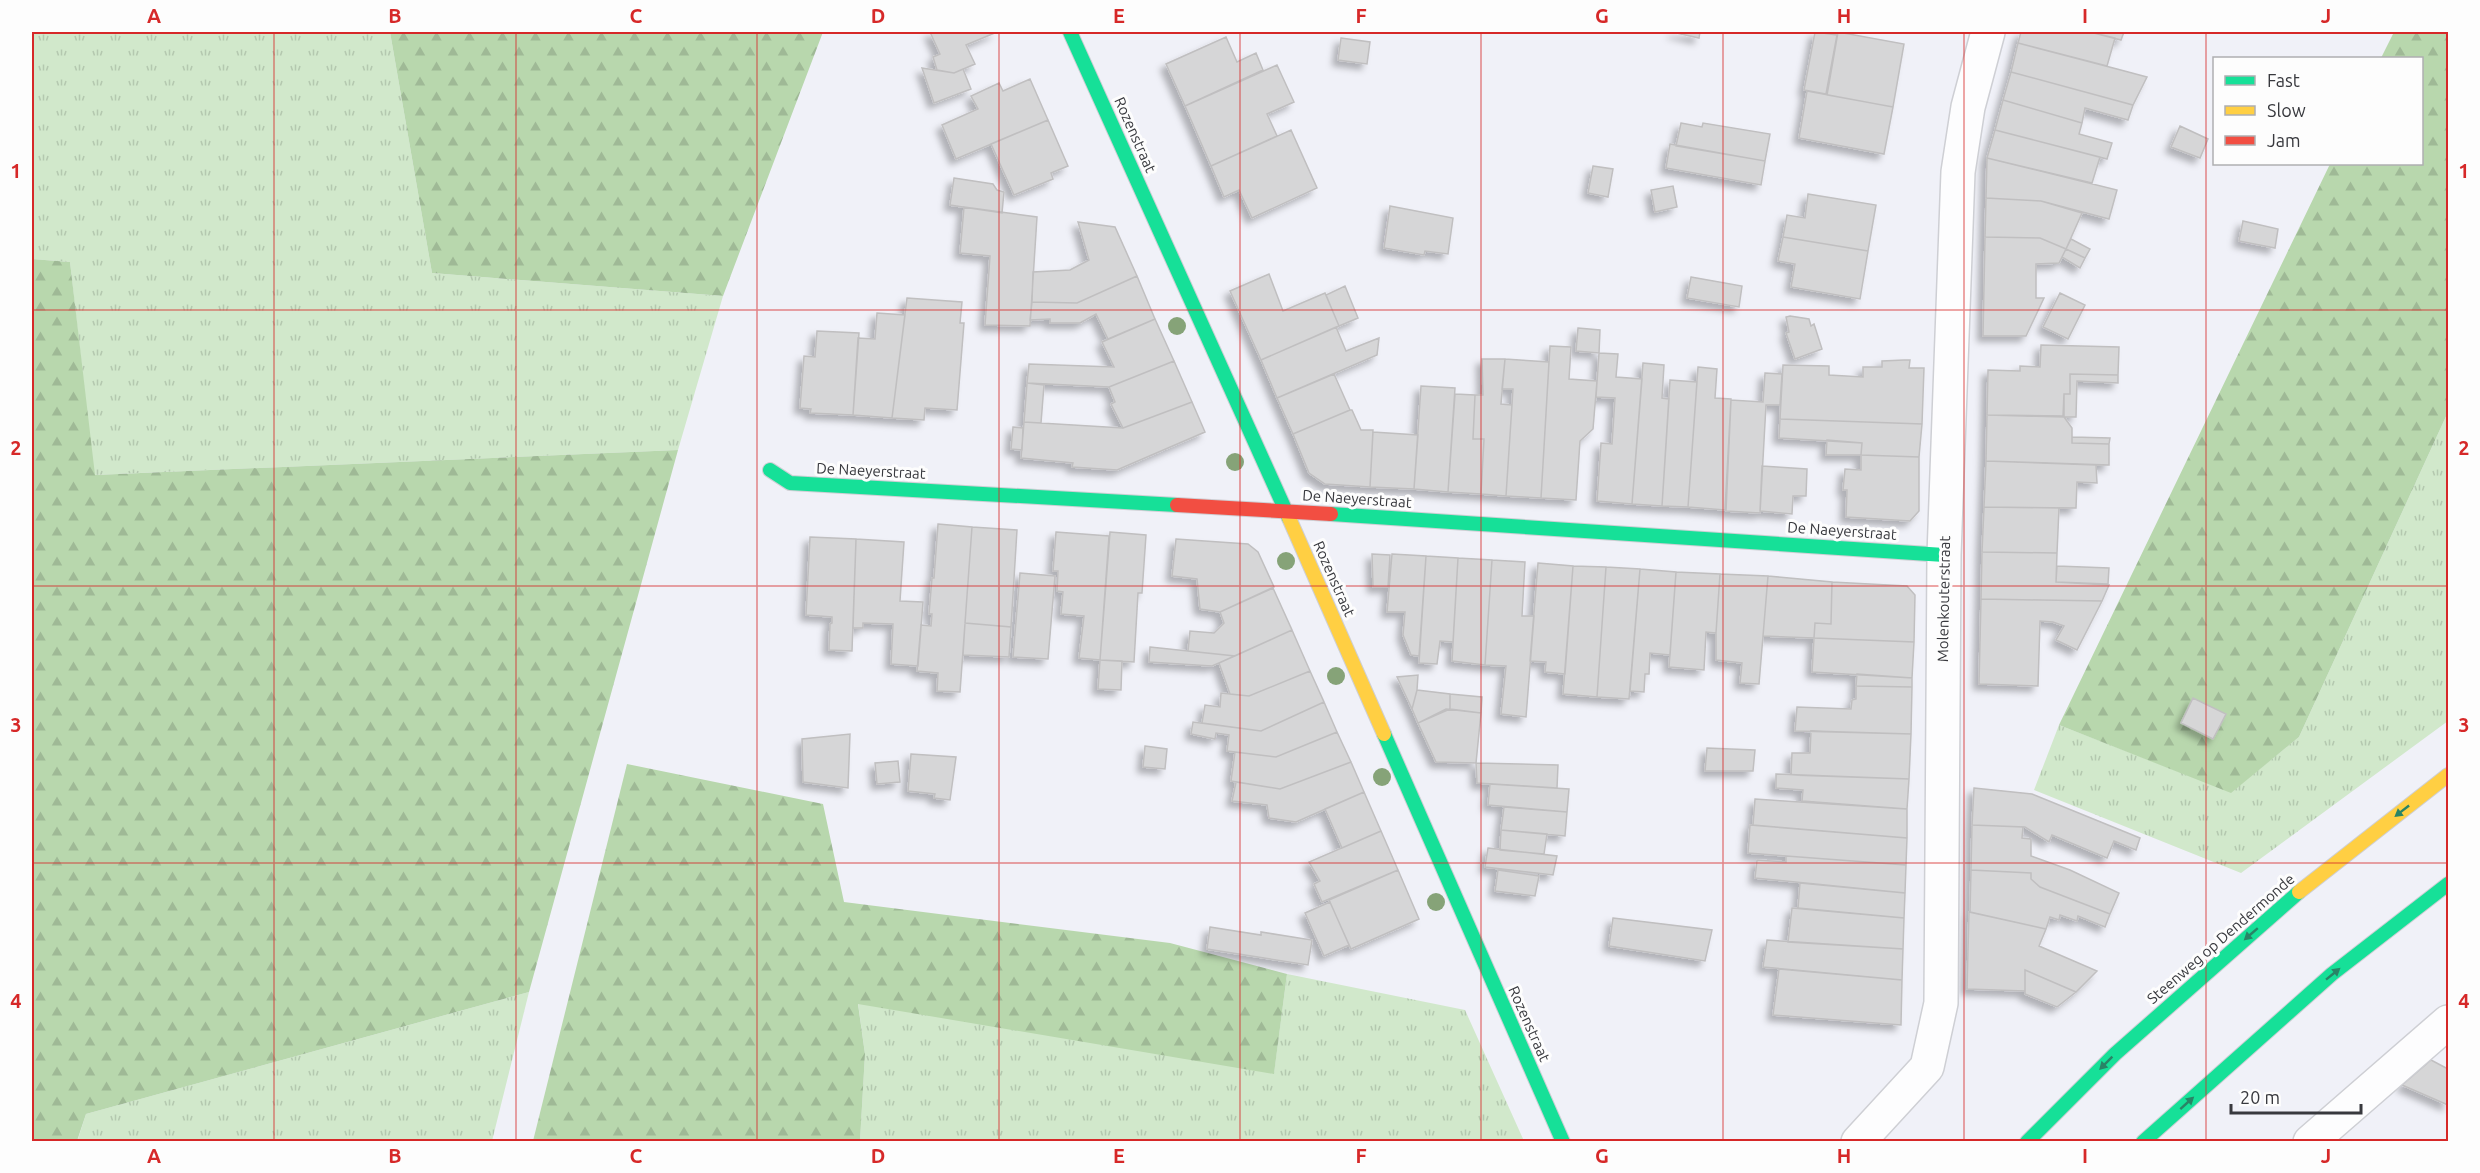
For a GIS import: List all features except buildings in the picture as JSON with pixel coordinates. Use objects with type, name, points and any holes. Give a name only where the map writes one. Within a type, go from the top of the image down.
[{"type":"street","name":"Rozenstraat","points":[[1070,32],[1286,511],[1563,1142]]},
{"type":"street","name":"Molenkouterstraat","points":[[1858,1142],[1927,1067],[1941,1003],[1944,555],[1958,172],[1968,107],[1988,32]]},
{"type":"street","name":"De Naeyerstraat","points":[[770,470],[790,483],[1286,511],[1944,555]]},
{"type":"street","name":"Steenweg op Dendermonde","points":[[2027,1142],[2115,1054],[2303,888],[2448,775]]},
{"type":"street","points":[[2143,1142],[2332,974],[2448,884]]},
{"type":"street","points":[[2310,1142],[2448,1022]]},
{"type":"green space","points":[[32,32],[390,32],[432,273],[723,296],[678,450],[94,475],[70,262],[32,259]]},
{"type":"green space","points":[[390,32],[823,32],[723,296],[432,273]]},
{"type":"green space","points":[[2394,32],[2448,32],[2448,412],[2299,737],[2231,793],[2059,725],[2330,165],[2423,165],[2423,57],[2382,57]]},
{"type":"green space","points":[[32,259],[70,262],[95,475],[678,450],[529,992],[86,1114],[77,1141],[32,1141]]},
{"type":"green space","points":[[2448,412],[2448,721],[2241,873],[2034,790],[2059,725],[2231,792],[2299,737]]},
{"type":"green space","points":[[627,764],[823,804],[844,902],[1170,943],[1287,974],[1274,1074],[858,1004],[865,1054],[860,1141],[533,1141]]},
{"type":"green space","points":[[1287,974],[1465,1010],[1524,1141],[860,1141],[865,1054],[858,1003],[1274,1073]]},
{"type":"green space","points":[[529,992],[492,1141],[77,1142],[86,1114]]},
{"type":"traffic: fast","points":[[1070,32],[1289,518]]},
{"type":"traffic: fast","points":[[770,470],[790,483],[1177,505]]},
{"type":"traffic: fast","points":[[1331,514],[1944,555]]},
{"type":"traffic: fast","points":[[1384,734],[1563,1142]]},
{"type":"traffic: fast","points":[[2143,1142],[2332,974],[2448,884]]},
{"type":"traffic: fast","points":[[2027,1142],[2115,1054],[2299,892]]},
{"type":"traffic: slow","points":[[1289,518],[1384,734]]},
{"type":"traffic: slow","points":[[2299,892],[2448,775]]},
{"type":"traffic: jam","points":[[1177,505],[1331,514]]}]
